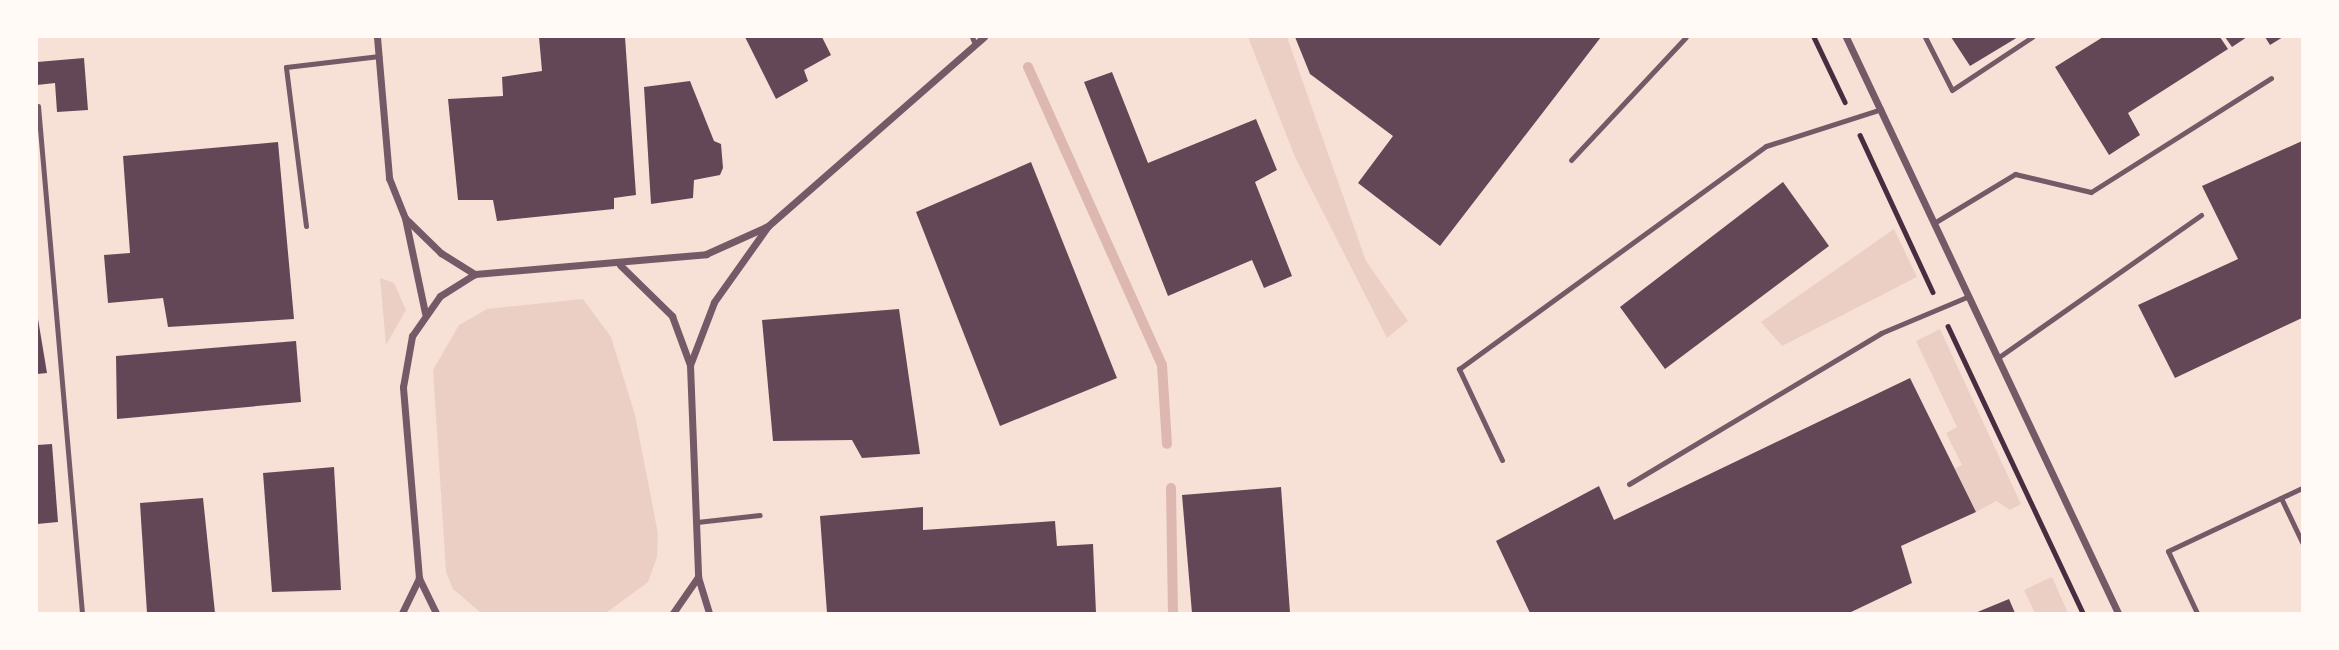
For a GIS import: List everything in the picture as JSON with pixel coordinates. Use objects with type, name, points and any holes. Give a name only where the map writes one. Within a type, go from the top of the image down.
[{"type":"street","points":[[377,37],[389,178],[405,218],[425,313]]},
{"type":"street","points":[[690,365],[714,302],[768,226],[974,40],[984,37]]},
{"type":"street","points":[[1847,37],[2118,613]]},
{"type":"street","points":[[405,218],[441,253],[475,274]]},
{"type":"street","points":[[436,613],[419,578],[403,387],[412,336],[425,313],[475,274],[620,265],[706,254],[768,226]]},
{"type":"street","points":[[620,265],[672,316],[690,365],[698,577],[709,613]]},
{"type":"street","points":[[673,613],[698,577]]},
{"type":"street","points":[[402,613],[419,578]]},
{"type":"lane","points":[[1571,160],[1686,37]]},
{"type":"lane","points":[[1925,37],[1952,90],[2032,37]]},
{"type":"lane","points":[[306,226],[286,67],[379,56]]},
{"type":"lane","points":[[1934,223],[2015,174],[2091,192],[2271,78]]},
{"type":"lane","points":[[38,106],[82,613]]},
{"type":"lane","points":[[1502,460],[1459,369],[1766,146],[1881,109]]},
{"type":"lane","points":[[1999,357],[2201,215]]},
{"type":"lane","points":[[1629,484],[1881,333],[1969,296]]},
{"type":"lane","points":[[2197,613],[2168,551],[2302,488]]},
{"type":"lane","points":[[2281,498],[2302,542]]},
{"type":"lane","points":[[697,522],[760,515]]},
{"type":"shaded area","points":[[1248,37],[1287,37],[1366,261],[1408,321],[1387,338],[1295,157]]},
{"type":"shaded area","points":[[1894,229],[1917,277],[1782,346],[1761,322]]},
{"type":"shaded area","points":[[380,278],[394,283],[406,310],[386,345]]},
{"type":"shaded area","points":[[583,299],[611,337],[635,415],[658,534],[657,557],[648,582],[606,613],[481,613],[453,589],[446,572],[433,370],[459,325],[487,309]]},
{"type":"shaded area","points":[[1940,329],[2021,504],[2010,510],[1996,501],[1976,512],[1948,472],[1962,465],[1946,433],[1957,427],[1916,341]]},
{"type":"shaded area","points":[[2052,577],[2068,613],[2035,613],[2024,590]]},
{"type":"building","points":[[539,37],[625,37],[636,195],[614,198],[614,209],[497,221],[493,200],[458,200],[448,99],[503,96],[502,77],[542,71]]},
{"type":"building","points":[[745,37],[822,37],[831,55],[804,70],[808,81],[776,99]]},
{"type":"building","points":[[1295,37],[1601,37],[1440,246],[1358,183],[1393,136],[1310,74]]},
{"type":"building","points":[[1951,37],[2018,37],[1970,66]]},
{"type":"building","points":[[2103,37],[2220,37],[2228,49],[2128,113],[2140,135],[2109,155],[2055,67]]},
{"type":"building","points":[[2225,37],[2247,37],[2232,47]]},
{"type":"building","points":[[2265,37],[2283,37],[2270,45]]},
{"type":"building","points":[[84,58],[88,110],[57,112],[55,83],[37,85],[37,62]]},
{"type":"building","points":[[1112,72],[1148,163],[1256,119],[1277,170],[1255,182],[1292,276],[1264,288],[1252,260],[1168,296],[1084,82]]},
{"type":"building","points":[[690,81],[714,141],[721,144],[723,168],[720,175],[694,180],[693,198],[651,204],[644,87]]},
{"type":"building","points":[[2302,141],[2302,318],[2175,378],[2138,305],[2238,259],[2202,186]]},
{"type":"building","points":[[278,142],[294,319],[168,327],[163,298],[108,303],[104,255],[130,253],[123,156]]},
{"type":"building","points":[[1031,162],[1117,378],[1000,426],[916,212]]},
{"type":"building","points":[[1783,182],[1829,246],[1665,369],[1620,307]]},
{"type":"building","points":[[899,309],[920,454],[862,458],[852,440],[773,441],[762,320]]},
{"type":"building","points":[[37,313],[47,373],[37,374]]},
{"type":"building","points":[[296,341],[301,402],[117,419],[116,356]]},
{"type":"building","points":[[1910,378],[1976,512],[1901,546],[1912,583],[1849,613],[1530,613],[1496,541],[1599,486],[1614,520]]},
{"type":"building","points":[[52,444],[58,522],[37,524],[37,445]]},
{"type":"building","points":[[334,467],[341,590],[272,592],[263,473]]},
{"type":"building","points":[[1281,487],[1290,613],[1192,613],[1182,495]]},
{"type":"building","points":[[203,498],[215,613],[147,613],[140,503]]},
{"type":"building","points":[[923,507],[923,530],[1055,521],[1057,546],[1093,544],[1096,613],[827,613],[820,516]]},
{"type":"building","points":[[2009,599],[2015,613],[1975,613]]},
{"type":"waterway","points":[[1028,67],[1162,365],[1167,444]]},
{"type":"waterway","points":[[1171,488],[1173,613]]}]
